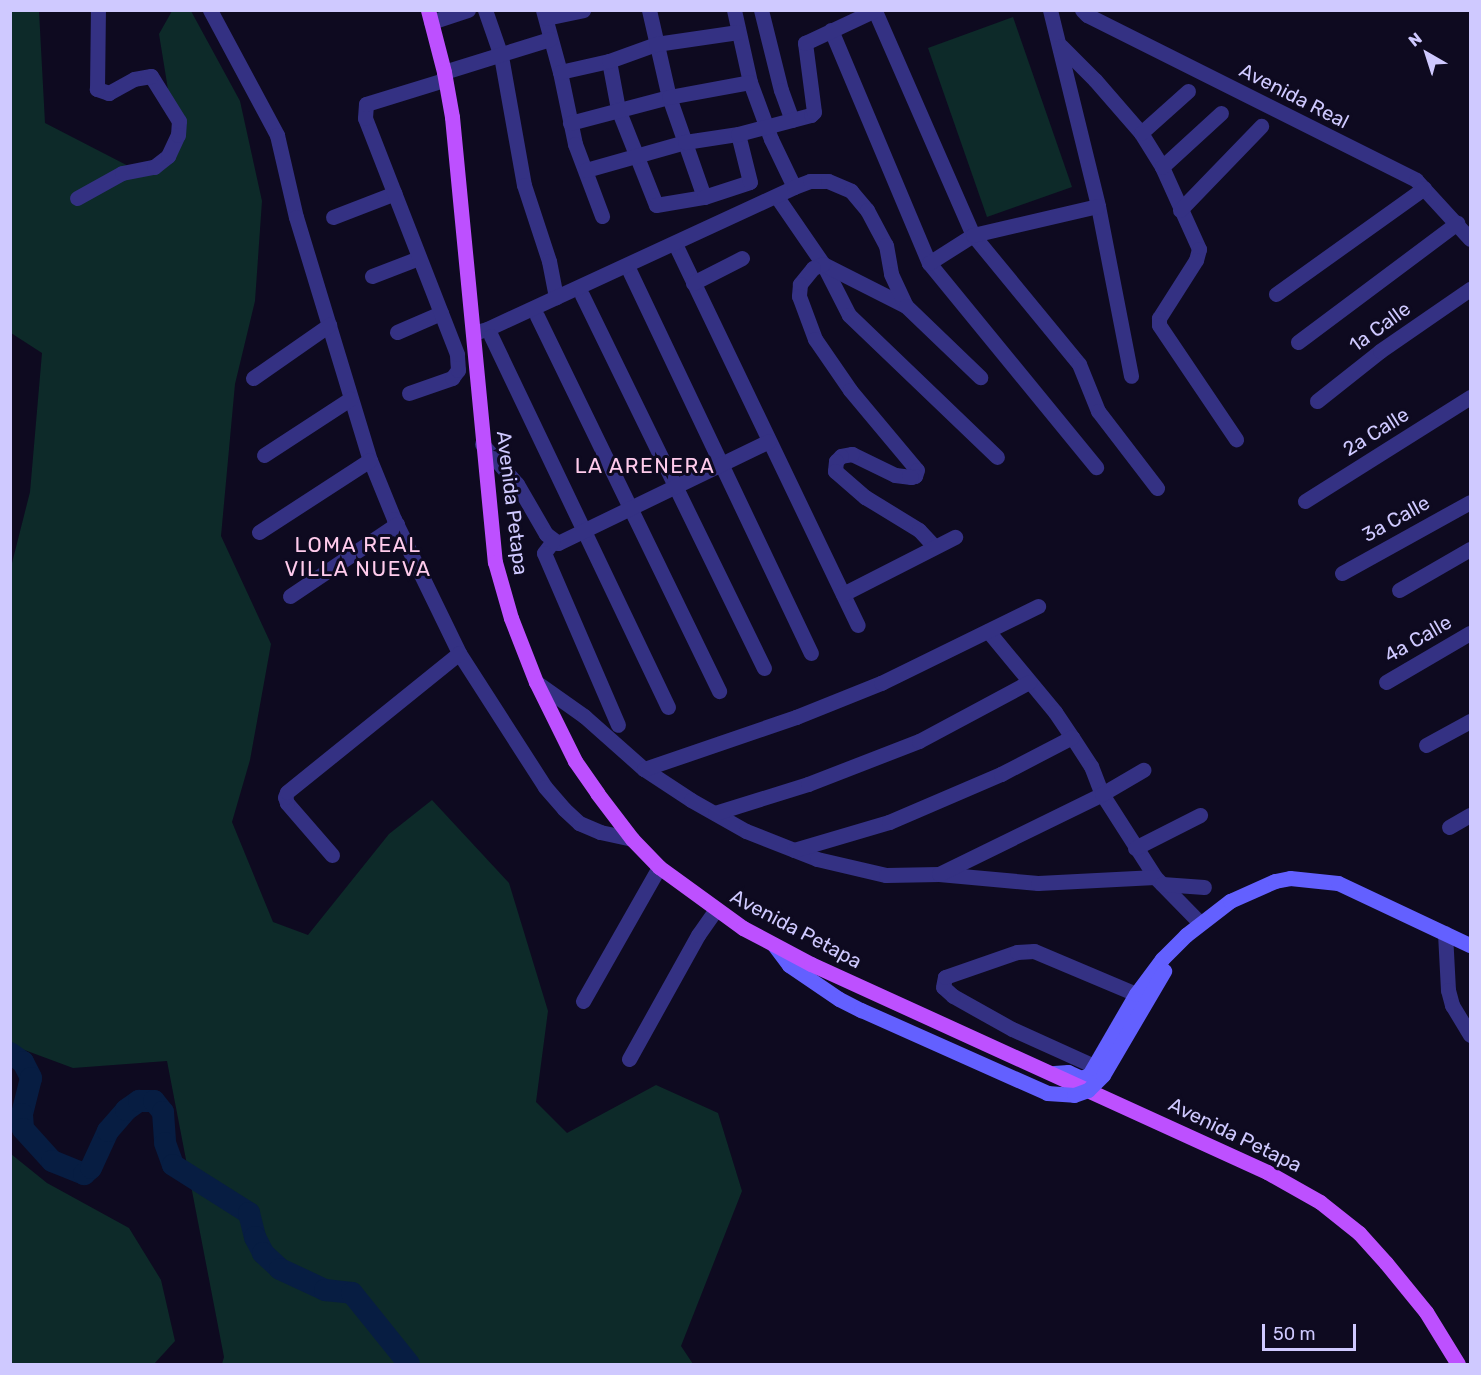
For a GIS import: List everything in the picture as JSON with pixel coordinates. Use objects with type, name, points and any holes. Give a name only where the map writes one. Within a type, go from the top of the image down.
[{"type":"main road","name":"Avenida Petapa","points":[[429,16],[452,117],[495,562],[511,618],[536,682],[580,769],[632,839],[659,867],[715,910],[774,945],[1267,1172],[1320,1202],[1359,1233],[1386,1263],[1426,1312],[1457,1364]]},
{"type":"main road","points":[[1054,1073],[1068,1072],[1085,1078],[1137,994],[1162,959],[1200,923],[1230,901],[1261,886],[1290,878],[1338,883],[1470,945]]},
{"type":"main road","points":[[774,945],[797,972],[861,1010],[1047,1093],[1074,1095],[1088,1090],[1103,1076],[1186,935]]},
{"type":"street","points":[[78,198],[122,173],[154,167],[168,156],[178,135],[178,121],[151,76],[134,79],[109,93],[97,89],[98,10]]},
{"type":"street","points":[[210,10],[277,135],[296,217],[370,459],[397,524],[459,653],[545,787],[564,810],[579,823],[600,832],[632,839]]},
{"type":"street","points":[[429,16],[468,10]]},
{"type":"street","points":[[485,10],[501,56],[524,185],[549,261],[556,297]]},
{"type":"street","points":[[583,10],[545,14],[575,144],[602,216]]},
{"type":"street","points":[[649,10],[669,97],[704,197]]},
{"type":"street","points":[[734,10],[750,82],[766,126],[794,187]]},
{"type":"street","points":[[761,10],[781,90],[792,120]]},
{"type":"street","points":[[586,170],[639,157],[685,142],[738,134],[814,112],[805,43],[875,10],[973,235],[1079,364],[1098,411],[1157,488]]},
{"type":"street","points":[[1050,10],[1098,206],[1131,376]]},
{"type":"street","name":"Avenida Real","points":[[1083,10],[1087,15],[1416,180],[1470,239]]},
{"type":"street","points":[[831,30],[929,263],[1096,467]]},
{"type":"street","points":[[560,72],[609,61],[656,44],[738,32]]},
{"type":"street","points":[[409,393],[455,374],[458,370],[454,346],[365,118],[366,104],[550,39]]},
{"type":"street","points":[[1060,46],[1095,80],[1141,133],[1162,167],[1199,253],[1159,318],[1159,325],[1236,440]]},
{"type":"street","points":[[609,61],[618,109],[639,157],[655,204],[704,197],[751,180],[738,134]]},
{"type":"street","points":[[570,123],[669,97],[750,82]]},
{"type":"street","points":[[1141,133],[1188,91]]},
{"type":"street","points":[[1162,167],[1221,113]]},
{"type":"street","points":[[1180,210],[1261,126]]},
{"type":"street","points":[[473,333],[487,329],[810,181],[828,181],[851,191],[878,227],[886,245],[891,274],[906,306]]},
{"type":"street","points":[[1276,294],[1424,188]]},
{"type":"street","points":[[333,217],[395,194]]},
{"type":"street","points":[[779,200],[823,264],[849,315],[997,457]]},
{"type":"street","points":[[929,263],[973,235],[1098,206]]},
{"type":"street","points":[[1298,342],[1457,223]]},
{"type":"street","points":[[677,248],[858,625]]},
{"type":"street","points":[[372,276],[419,258]]},
{"type":"street","points":[[693,283],[742,258]]},
{"type":"street","points":[[935,547],[919,530],[865,497],[835,471],[836,461],[841,456],[852,454],[895,476],[915,476],[917,470],[850,390],[816,339],[799,296],[800,284],[813,268],[823,264],[906,306],[980,376]]},
{"type":"street","points":[[629,270],[811,653]]},
{"type":"street","name":"1a Calle","points":[[1317,401],[1380,351],[1470,289]]},
{"type":"street","points":[[582,295],[764,668]]},
{"type":"street","points":[[397,332],[441,313]]},
{"type":"street","points":[[537,316],[718,691]]},
{"type":"street","points":[[253,378],[329,325]]},
{"type":"street","points":[[491,336],[668,707]]},
{"type":"street","points":[[454,346],[474,353]]},
{"type":"street","name":"2a Calle","points":[[1305,501],[1470,397]]},
{"type":"street","points":[[264,455],[350,399]]},
{"type":"street","points":[[482,444],[517,484],[540,526],[553,541],[563,542],[769,441]]},
{"type":"street","points":[[259,532],[370,459]]},
{"type":"street","name":"3a Calle","points":[[1342,573],[1470,502]]},
{"type":"street","points":[[290,596],[397,524]]},
{"type":"street","points":[[843,594],[955,537]]},
{"type":"street","points":[[553,541],[544,553],[618,725]]},
{"type":"street","points":[[1399,590],[1470,549]]},
{"type":"street","points":[[644,769],[796,717],[860,692],[1038,606]]},
{"type":"street","points":[[988,631],[1072,737],[1091,766],[1102,794],[1158,881],[1200,923]]},
{"type":"street","name":"4a Calle","points":[[1386,682],[1470,633]]},
{"type":"street","points":[[332,855],[287,803],[285,797],[287,792],[459,653]]},
{"type":"street","points":[[536,682],[584,716],[644,769],[746,831],[817,860],[886,875],[939,874],[1038,883],[1158,881],[1204,888]]},
{"type":"street","points":[[716,813],[808,784],[919,741],[1029,682]]},
{"type":"street","points":[[1426,745],[1470,721]]},
{"type":"street","points":[[794,850],[889,822],[1001,774],[1072,737]]},
{"type":"street","points":[[939,874],[1102,794],[1143,770]]},
{"type":"street","points":[[1135,848],[1200,815]]},
{"type":"street","points":[[1449,827],[1470,815]]},
{"type":"street","points":[[583,1001],[659,867]]},
{"type":"street","points":[[629,1059],[698,935],[715,910]]},
{"type":"street","points":[[1444,933],[1448,990],[1452,1005],[1470,1035]]},
{"type":"street","points":[[1094,1066],[1012,1029],[953,996],[943,987],[944,979],[958,971],[1017,952],[1034,951],[1137,994]]},
{"type":"green space","points":[[10,11],[39,11],[45,123],[138,171],[177,145],[159,34],[172,11],[191,11],[240,101],[262,201],[255,301],[235,384],[221,536],[271,644],[250,760],[232,822],[273,922],[308,935],[389,834],[432,800],[509,883],[548,1011],[536,1102],[567,1133],[656,1085],[718,1113],[742,1191],[681,1346],[693,1364],[222,1364],[224,1357],[167,1061],[73,1068],[11,1045],[11,567],[30,492],[42,353],[11,333]]},
{"type":"green space","points":[[1013,17],[1072,187],[987,217],[928,48]]},
{"type":"green space","points":[[11,1154],[47,1183],[129,1228],[161,1280],[175,1341],[154,1364],[11,1364]]},
{"type":"waterway","points":[[10,1053],[23,1062],[31,1078],[22,1114],[23,1129],[52,1161],[84,1174],[91,1168],[108,1131],[126,1110],[139,1101],[154,1101],[163,1112],[165,1143],[173,1165],[249,1213],[255,1237],[263,1253],[280,1269],[325,1290],[352,1293],[409,1364]]},
{"type":"district","name":"LA ARENERA","points":[[645,466]]},
{"type":"district","name":"LOMA REAL VILLA NUEVA","points":[[358,557]]}]
